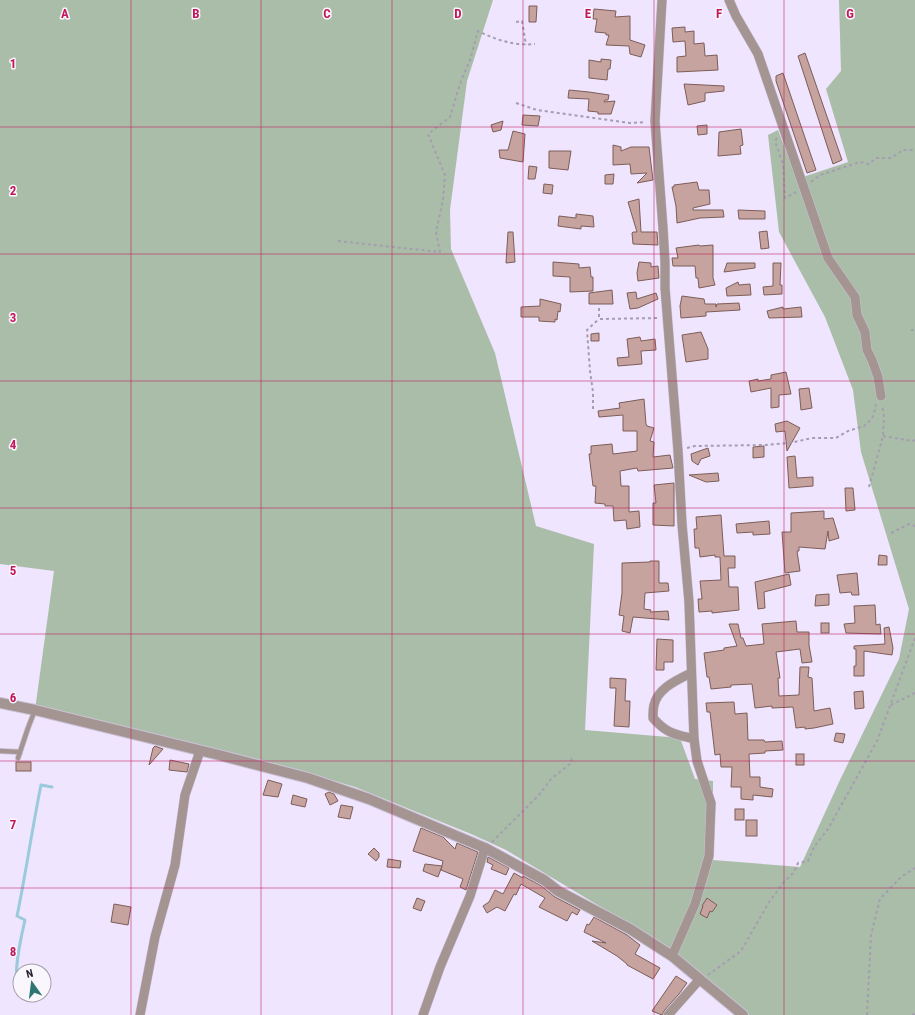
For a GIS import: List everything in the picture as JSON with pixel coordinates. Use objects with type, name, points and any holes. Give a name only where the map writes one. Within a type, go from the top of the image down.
[{"type":"street","points":[[662,0],[655,121],[663,228],[667,318],[688,602],[694,739],[697,761],[711,804],[709,856],[695,904],[672,956]]},
{"type":"street","points":[[729,0],[736,16],[758,54],[828,258],[855,297],[857,315],[865,332],[867,350],[878,377],[881,396]]},
{"type":"street","points":[[691,673],[673,682],[662,691],[654,704],[653,718],[662,728],[669,732],[694,739]]},
{"type":"street","points":[[0,703],[35,710],[308,778],[356,794],[485,848],[544,880],[558,891],[630,929],[672,956],[743,1015]]},
{"type":"street","points":[[140,1015],[155,937],[175,865],[186,795],[200,751]]},
{"type":"street","points":[[423,1015],[437,974],[470,896],[485,848]]},
{"type":"street","points":[[668,1015],[700,979]]},
{"type":"lane","points":[[18,758],[35,710]]},
{"type":"lane","points":[[0,751],[20,752]]},
{"type":"path","points":[[516,22],[522,21],[526,44]]},
{"type":"path","points":[[338,241],[440,252],[436,232],[443,200],[445,175],[428,134],[450,117],[460,81],[470,60],[478,31],[492,38],[505,40],[515,44],[535,44]]},
{"type":"path","points":[[516,103],[537,110],[630,123],[655,121]]},
{"type":"path","points":[[783,127],[775,141],[783,164],[784,198],[804,187],[820,175],[860,162],[869,164],[876,158],[891,158],[902,150],[915,150]]},
{"type":"path","points":[[599,308],[599,319]]},
{"type":"path","points":[[593,409],[593,392],[587,330],[599,319],[667,318]]},
{"type":"path","points":[[678,451],[695,446],[766,445],[790,443],[812,438],[836,438],[848,431],[864,426],[872,419],[876,407],[874,400],[881,396],[884,416],[883,436],[869,487]]},
{"type":"path","points":[[883,436],[913,441],[915,440]]},
{"type":"path","points":[[891,533],[909,524],[915,526]]},
{"type":"path","points":[[700,979],[741,950],[769,902],[784,882],[794,872],[798,863],[808,861],[814,847],[828,829],[877,741],[915,638]]},
{"type":"path","points":[[890,705],[915,693]]},
{"type":"path","points":[[485,848],[539,795],[551,779],[571,764],[572,756]]},
{"type":"path","points":[[867,1015],[871,935],[880,898],[901,877],[915,868]]},
{"type":"green space","points":[[0,0],[493,0],[467,81],[450,210],[451,249],[495,353],[536,526],[594,544],[585,730],[680,738],[695,779],[713,781],[713,860],[800,867],[840,780],[899,659],[909,609],[861,452],[853,390],[825,317],[779,232],[768,135],[778,130],[797,179],[848,162],[826,89],[841,71],[839,0],[915,0],[915,1015],[749,1015],[646,937],[606,910],[506,850],[471,834],[355,787],[277,764],[112,729],[35,710],[54,571],[0,564]]},
{"type":"building","points":[[529,6],[537,6],[536,22],[529,22]]},
{"type":"building","points":[[594,9],[616,11],[615,17],[630,16],[630,40],[645,45],[641,57],[630,54],[629,46],[606,45],[609,35],[606,35],[606,33],[595,32],[597,19],[593,19]]},
{"type":"building","points":[[685,27],[685,32],[694,31],[694,44],[704,43],[705,56],[717,55],[718,70],[677,72],[677,57],[686,56],[685,41],[673,42],[672,28]]},
{"type":"building","points":[[805,53],[842,160],[833,164],[798,56]]},
{"type":"building","points":[[601,59],[611,60],[607,80],[589,78],[589,60],[601,62]]},
{"type":"building","points":[[783,73],[816,170],[807,173],[776,81],[776,76]]},
{"type":"building","points":[[684,84],[724,86],[724,91],[705,93],[705,101],[688,105]]},
{"type":"building","points":[[569,90],[609,95],[608,100],[605,100],[604,102],[615,101],[611,114],[598,114],[598,112],[588,111],[589,99],[568,98]]},
{"type":"building","points":[[523,115],[540,116],[538,126],[522,125]]},
{"type":"building","points":[[503,121],[501,130],[493,132],[491,125]]},
{"type":"building","points":[[707,125],[707,134],[698,135],[697,126]]},
{"type":"building","points":[[741,129],[743,145],[740,146],[741,154],[718,156],[719,132]]},
{"type":"building","points":[[513,131],[525,134],[523,162],[500,158],[499,150],[508,150]]},
{"type":"building","points":[[613,145],[621,147],[621,151],[631,147],[649,147],[653,180],[637,183],[647,173],[631,174],[630,164],[613,165]]},
{"type":"building","points":[[549,151],[571,151],[568,170],[549,168]]},
{"type":"building","points":[[529,166],[537,167],[535,179],[528,179]]},
{"type":"building","points":[[614,174],[613,184],[605,184],[605,175]]},
{"type":"building","points":[[697,182],[699,190],[709,190],[710,204],[693,208],[693,210],[723,210],[724,217],[700,218],[677,223],[676,206],[672,187],[674,187],[674,185]]},
{"type":"building","points":[[544,184],[553,185],[552,194],[543,193]]},
{"type":"building","points":[[639,199],[641,232],[657,232],[658,245],[633,244],[632,233],[637,232],[628,202]]},
{"type":"building","points":[[738,210],[765,211],[765,219],[739,219]]},
{"type":"building","points":[[576,214],[593,216],[594,227],[581,226],[581,229],[558,226],[559,216],[576,218]]},
{"type":"building","points":[[767,231],[769,248],[761,249],[759,232]]},
{"type":"building","points":[[508,232],[513,232],[515,262],[506,263]]},
{"type":"building","points":[[713,245],[713,278],[715,285],[699,288],[695,266],[673,266],[672,258],[678,258],[676,248]]},
{"type":"building","points":[[553,262],[579,264],[579,268],[590,267],[591,277],[593,277],[593,291],[570,292],[570,277],[553,276]]},
{"type":"building","points":[[639,262],[651,263],[651,267],[658,266],[659,278],[638,281],[637,273]]},
{"type":"building","points":[[727,263],[755,263],[755,268],[724,272]]},
{"type":"building","points":[[773,263],[781,263],[780,285],[782,285],[782,294],[764,295],[763,287],[773,286]]},
{"type":"building","points":[[738,282],[739,285],[750,284],[751,295],[727,296],[726,288]]},
{"type":"building","points":[[612,290],[613,304],[589,304],[589,293]]},
{"type":"building","points":[[636,292],[637,299],[656,293],[658,299],[638,308],[630,309],[627,293]]},
{"type":"building","points":[[682,296],[704,299],[705,304],[716,304],[716,307],[717,304],[739,303],[740,310],[706,312],[706,316],[681,318],[680,306]]},
{"type":"building","points":[[540,299],[561,304],[560,312],[558,311],[557,320],[555,319],[555,322],[539,321],[539,317],[521,317],[521,307],[540,306]]},
{"type":"building","points":[[783,307],[783,309],[801,307],[802,317],[769,318],[767,311]]},
{"type":"building","points":[[701,332],[708,349],[708,359],[686,362],[682,335]]},
{"type":"building","points":[[599,333],[599,341],[591,341],[591,334]]},
{"type":"building","points":[[640,337],[641,341],[655,339],[656,350],[641,351],[642,364],[618,366],[617,358],[629,357],[627,339]]},
{"type":"building","points":[[786,372],[791,394],[779,395],[779,407],[771,408],[771,388],[751,392],[749,381],[771,379],[771,375]]},
{"type":"building","points":[[809,388],[812,408],[801,410],[799,389]]},
{"type":"building","points":[[644,399],[646,424],[647,426],[654,428],[650,441],[654,442],[653,457],[670,455],[673,468],[638,471],[637,468],[620,471],[621,486],[629,486],[629,512],[639,511],[640,527],[627,529],[626,520],[614,521],[613,506],[605,506],[605,504],[595,503],[596,486],[593,486],[589,454],[591,454],[591,446],[612,444],[613,454],[637,451],[637,431],[623,431],[623,415],[599,417],[598,411],[620,408],[619,403]]},
{"type":"building","points":[[787,421],[800,428],[787,451],[785,431],[776,432],[775,424]]},
{"type":"building","points":[[764,446],[764,457],[753,458],[753,447]]},
{"type":"building","points":[[708,448],[710,456],[701,459],[698,465],[692,461],[691,454]]},
{"type":"building","points":[[795,456],[797,478],[813,477],[813,486],[789,488],[787,457]]},
{"type":"building","points":[[718,473],[719,481],[706,482],[689,475]]},
{"type":"building","points":[[674,483],[674,526],[653,525],[653,503],[656,503],[654,485]]},
{"type":"building","points":[[845,488],[853,488],[855,510],[846,511]]},
{"type":"building","points":[[824,511],[824,519],[833,518],[839,538],[829,541],[828,531],[825,549],[799,547],[799,551],[797,551],[800,571],[785,573],[782,532],[791,532],[791,513]]},
{"type":"building","points":[[721,515],[724,556],[735,556],[735,568],[728,568],[729,587],[738,587],[739,610],[712,613],[712,611],[699,612],[698,599],[702,599],[700,581],[721,580],[720,557],[715,557],[715,555],[700,557],[699,548],[695,548],[694,529],[697,529],[696,517]]},
{"type":"building","points":[[769,521],[770,534],[753,535],[753,532],[737,533],[736,524]]},
{"type":"building","points":[[879,555],[887,556],[887,565],[878,565]]},
{"type":"building","points":[[659,561],[659,583],[668,583],[669,591],[645,593],[644,609],[651,610],[650,612],[668,611],[669,620],[633,617],[630,633],[622,631],[624,616],[619,615],[622,593],[622,563]]},
{"type":"building","points":[[857,573],[859,595],[852,595],[851,592],[840,593],[837,575]]},
{"type":"building","points":[[789,574],[791,585],[764,592],[765,608],[758,609],[755,582]]},
{"type":"building","points":[[829,594],[829,605],[815,606],[816,595]]},
{"type":"building","points":[[875,605],[876,625],[880,624],[881,634],[846,633],[844,624],[855,623],[854,606]]},
{"type":"building","points":[[796,621],[797,632],[809,632],[809,645],[812,662],[802,663],[800,649],[776,652],[780,678],[778,678],[779,696],[799,695],[800,667],[809,667],[808,677],[812,678],[814,711],[830,708],[833,724],[805,729],[805,727],[796,728],[793,707],[772,708],[772,706],[755,708],[752,684],[731,685],[731,687],[711,689],[709,677],[707,677],[704,653],[724,650],[724,648],[737,646],[729,624],[738,624],[741,638],[743,638],[746,646],[764,644],[762,624]]},
{"type":"building","points":[[821,623],[829,623],[829,633],[821,633]]},
{"type":"building","points":[[889,627],[893,648],[892,655],[864,651],[864,676],[854,676],[854,666],[856,666],[856,649],[854,649],[854,646],[885,644],[884,628]]},
{"type":"building","points":[[657,639],[673,640],[673,662],[664,662],[664,670],[656,670]]},
{"type":"building","points":[[610,678],[626,679],[625,701],[630,701],[629,727],[614,726],[616,688],[610,688]]},
{"type":"building","points":[[863,691],[864,708],[855,709],[854,692]]},
{"type":"building","points":[[734,702],[735,714],[747,713],[748,740],[764,740],[765,742],[782,741],[783,750],[749,754],[750,777],[760,777],[760,787],[773,789],[772,797],[753,795],[753,800],[741,799],[741,787],[731,787],[732,767],[721,767],[720,754],[715,755],[710,712],[707,712],[706,703]]},
{"type":"building","points":[[836,733],[845,734],[843,743],[834,741]]},
{"type":"building","points":[[155,746],[163,749],[149,765],[153,748]]},
{"type":"building","points":[[796,754],[804,754],[804,765],[796,765]]},
{"type":"building","points":[[170,760],[189,764],[187,772],[169,770]]},
{"type":"building","points":[[16,762],[31,762],[31,771],[16,771]]},
{"type":"building","points":[[268,780],[282,784],[278,797],[263,795]]},
{"type":"building","points":[[329,792],[334,794],[338,801],[330,805],[325,794]]},
{"type":"building","points":[[293,795],[307,799],[305,807],[291,804]]},
{"type":"building","points":[[341,805],[353,807],[350,819],[338,817]]},
{"type":"building","points":[[735,809],[744,809],[744,820],[735,820]]},
{"type":"building","points":[[746,820],[757,820],[757,836],[746,836]]},
{"type":"building","points":[[421,828],[443,837],[455,849],[457,843],[478,852],[466,890],[460,887],[463,879],[441,870],[443,861],[413,851]]},
{"type":"building","points":[[374,848],[379,853],[379,857],[376,861],[368,854]]},
{"type":"building","points":[[488,857],[509,868],[506,875],[491,869],[493,865],[487,862]]},
{"type":"building","points":[[388,859],[401,861],[400,868],[387,867]]},
{"type":"building","points":[[425,864],[442,866],[438,877],[423,871]]},
{"type":"building","points":[[514,873],[540,885],[555,897],[580,910],[577,915],[572,912],[567,921],[539,907],[545,898],[521,884],[516,895],[514,894],[505,911],[497,907],[487,913],[483,906],[489,902],[495,890],[503,894]]},
{"type":"building","points":[[417,898],[425,901],[421,911],[413,908]]},
{"type":"building","points":[[707,898],[717,905],[712,912],[710,911],[707,918],[700,914],[702,906]]},
{"type":"building","points":[[114,904],[131,907],[128,925],[111,922]]},
{"type":"building","points":[[594,917],[627,935],[640,945],[635,954],[660,968],[653,979],[627,965],[617,956],[592,941],[606,943],[584,932],[587,924],[589,925]]},
{"type":"building","points":[[676,976],[687,983],[662,1015],[652,1011]]},
{"type":"waterway","points":[[17,963],[19,947],[25,920],[17,916],[41,785],[52,787]]}]
